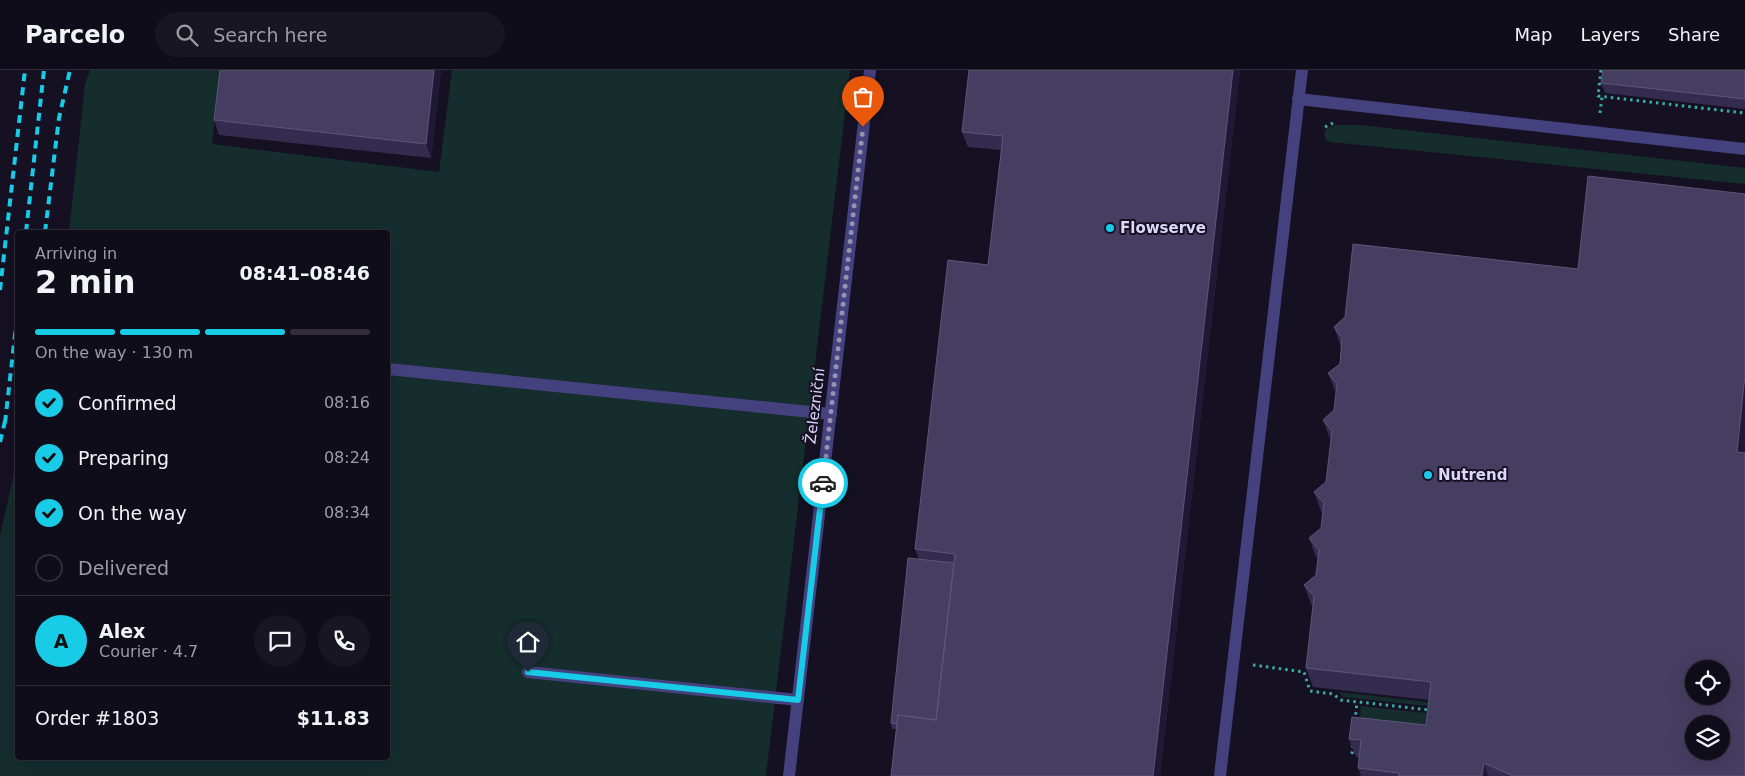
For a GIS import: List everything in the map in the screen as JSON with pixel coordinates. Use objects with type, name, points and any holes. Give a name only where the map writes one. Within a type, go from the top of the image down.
[{"type":"street","name":"Železniční","points":[[789,776],[870,70]]},
{"type":"street","points":[[1220,776],[1302,70]]},
{"type":"street","points":[[1298,99],[1745,149]]},
{"type":"street","points":[[390,369],[830,414]]},
{"type":"street","points":[[528,672],[798,700]]},
{"type":"path","points":[[1601,70],[1598,96],[1745,113]]},
{"type":"path","points":[[1599,120],[1602,97]]},
{"type":"path","points":[[1253,666],[1304,672],[1310,691],[1333,694],[1341,700],[1436,710]]},
{"type":"path","points":[[1354,728],[1357,702]]},
{"type":"path","points":[[1352,754],[1354,736]]},
{"type":"green space","points":[[90,70],[220,70],[212,144],[439,172],[452,70],[850,70],[766,776],[0,776],[0,536],[15,469],[15,760],[390,760],[390,230],[69,230],[85,84]]},
{"type":"green space","points":[[1335,125],[1360,125],[1745,168],[1745,184],[1330,142],[1326,140],[1324,133],[1327,128]]},
{"type":"green space","points":[[1339,692],[1437,703],[1437,707],[1343,697]]},
{"type":"green space","points":[[1361,706],[1436,714],[1433,744],[1359,736]]},
{"type":"building","points":[[220,70],[434,70],[426,144],[214,120]]},
{"type":"building","points":[[969,70],[1233,70],[1153,776],[891,776],[898,715],[936,720],[955,554],[915,549],[948,260],[988,265],[1003,136],[962,132]]},
{"type":"building","points":[[1603,70],[1745,70],[1745,99],[1601,83]]},
{"type":"building","points":[[1588,176],[1745,194],[1745,375],[1737,452],[1745,453],[1745,776],[1513,776],[1484,763],[1482,776],[1399,776],[1399,773],[1358,768],[1361,740],[1349,739],[1352,717],[1426,725],[1431,682],[1306,668],[1314,596],[1304,585],[1316,575],[1319,550],[1309,538],[1321,528],[1324,503],[1314,492],[1326,482],[1332,431],[1323,420],[1334,410],[1337,384],[1328,373],[1340,364],[1342,338],[1334,327],[1345,317],[1353,244],[1578,269]]},
{"type":"building","points":[[908,558],[954,563],[936,720],[898,715],[897,724],[891,723]]},
{"type":"railway","points":[[0,290],[25,70]]},
{"type":"railway","points":[[26,230],[44,70]]},
{"type":"railway","points":[[45,230],[59,118],[70,70]]},
{"type":"railway","points":[[5,423],[15,335]]},
{"type":"railway","points":[[0,442],[6,417]]},
{"type":"way so far","points":[[823,483],[863,127]]},
{"type":"place","name":"Flowserve","points":[[1110,228]]},
{"type":"place","name":"Nutrend","points":[[1428,475]]},
{"type":"route","points":[[528,672],[798,700],[823,483]]}]
